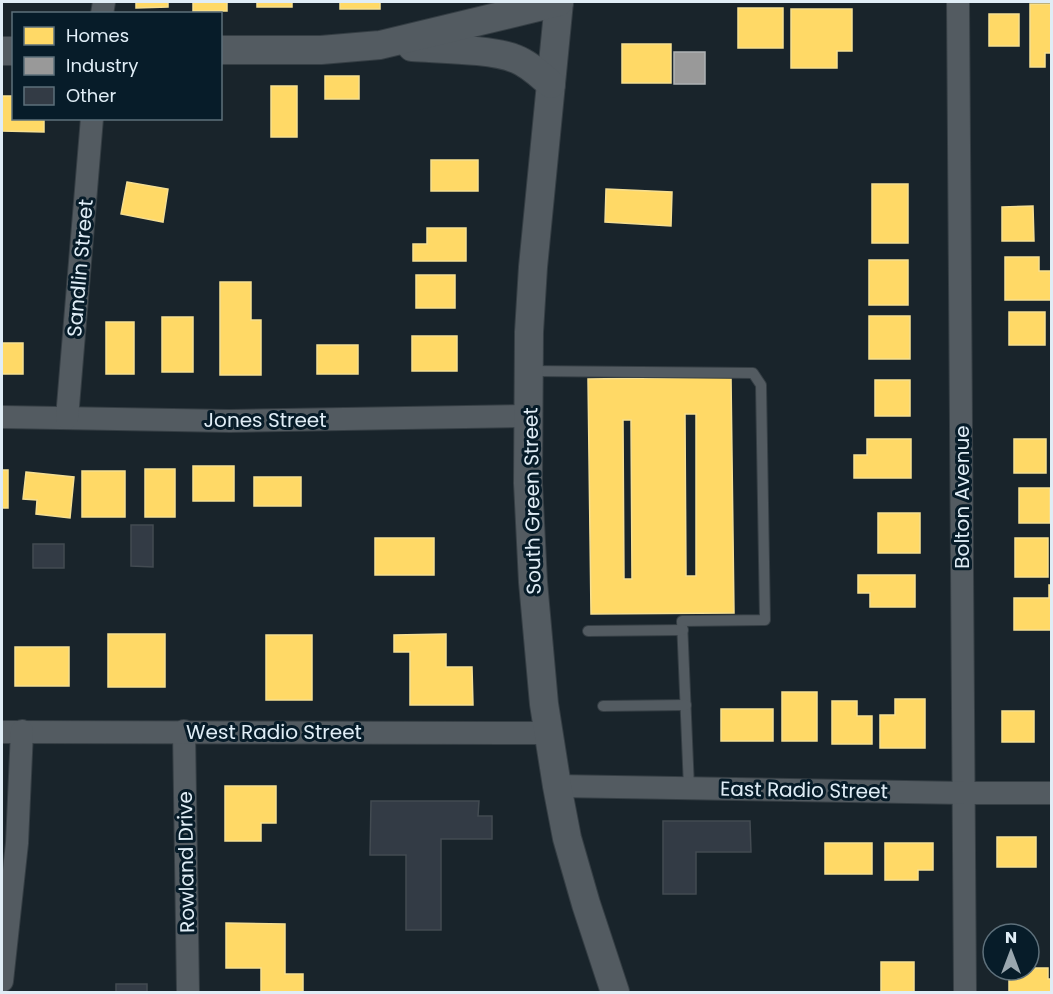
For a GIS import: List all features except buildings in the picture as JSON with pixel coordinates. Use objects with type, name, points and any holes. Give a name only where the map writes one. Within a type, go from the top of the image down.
[{"type":"street","points":[[222,50],[321,50],[380,45],[559,2]]},
{"type":"street","name":"South Green Street","points":[[559,2],[533,267],[529,332],[528,483],[533,593],[548,733],[567,838],[615,993]]},
{"type":"street","name":"Bolton Avenue","points":[[958,2],[965,993]]},
{"type":"street","points":[[380,45],[513,57],[523,62],[550,84]]},
{"type":"street","name":"Sandlin Street","points":[[68,418],[92,120]]},
{"type":"street","name":"Jones Street","points":[[2,417],[230,421],[528,416]]},
{"type":"street","name":"Rowland Drive","points":[[184,731],[188,993]]},
{"type":"street","points":[[2,981],[17,843],[12,732]]},
{"type":"street","name":"West Radio Street","points":[[12,732],[548,733]]},
{"type":"street","name":"East Radio Street","points":[[557,786],[964,793],[1052,792]]},
{"type":"lane","points":[[530,371],[753,373],[760,385],[765,620],[682,621],[689,788]]},
{"type":"lane","points":[[588,631],[683,630]]},
{"type":"lane","points":[[603,706],[686,705]]}]
